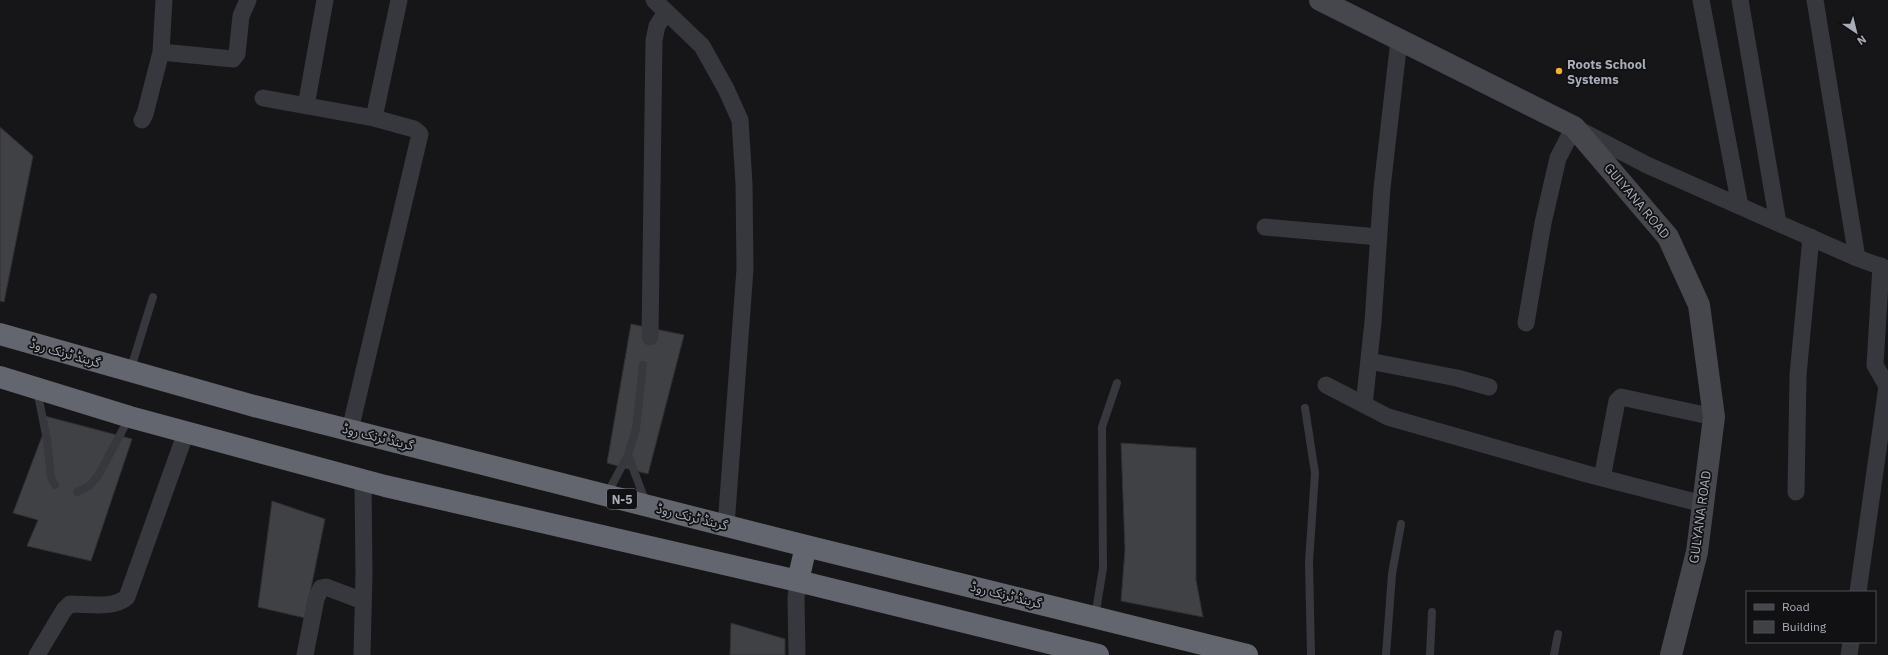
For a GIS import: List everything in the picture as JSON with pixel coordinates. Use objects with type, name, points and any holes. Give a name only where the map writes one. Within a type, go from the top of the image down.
[{"type":"highway","name":"گرینڈ ٹرنک روڈ","points":[[0,334],[130,371],[350,430],[726,526],[1247,655]]},
{"type":"highway","points":[[0,377],[37,390],[130,417],[363,481],[798,581],[1098,655]]},
{"type":"highway","points":[[798,581],[806,546]]},
{"type":"main road","name":"GULYANA ROAD","points":[[1320,0],[1574,127],[1668,237],[1699,305],[1714,417],[1697,552],[1671,655]]},
{"type":"street","points":[[142,120],[145,114],[161,52],[164,0]]},
{"type":"street","points":[[161,52],[233,59],[237,54],[241,16],[248,0]]},
{"type":"street","points":[[306,106],[325,0]]},
{"type":"street","points":[[374,118],[399,0]]},
{"type":"street","points":[[654,0],[702,46],[726,89],[740,120],[744,184],[745,269],[726,526]]},
{"type":"street","points":[[1701,0],[1740,206]]},
{"type":"street","points":[[1740,0],[1778,223]]},
{"type":"street","points":[[1815,0],[1857,258]]},
{"type":"street","points":[[650,337],[654,40],[657,26],[666,12]]},
{"type":"street","points":[[1364,405],[1369,361],[1382,188],[1399,40]]},
{"type":"street","points":[[263,98],[374,118],[414,129],[420,134],[350,430]]},
{"type":"street","points":[[1526,323],[1543,223],[1558,158],[1574,127],[1647,165],[1857,258],[1884,268],[1875,365],[1887,386],[1858,591]]},
{"type":"street","points":[[1265,227],[1379,237]]},
{"type":"street","points":[[1796,492],[1798,374],[1811,237]]},
{"type":"street","points":[[1369,361],[1457,378],[1489,387]]},
{"type":"street","points":[[1326,385],[1388,416],[1602,478],[1703,504]]},
{"type":"street","points":[[1602,478],[1617,401],[1622,397],[1714,417]]},
{"type":"street","points":[[37,655],[64,610],[70,604],[113,604],[122,602],[127,597],[186,432]]},
{"type":"street","points":[[362,655],[364,601],[363,481]]},
{"type":"street","points":[[797,655],[796,598],[798,581]]},
{"type":"street","points":[[305,655],[316,599],[321,588],[326,587],[364,601]]},
{"type":"street","points":[[1848,655],[1850,643]]},
{"type":"lane","points":[[130,371],[153,297]]},
{"type":"lane","points":[[607,495],[628,455],[636,429],[643,365]]},
{"type":"lane","points":[[1095,618],[1103,568],[1102,427],[1117,383]]},
{"type":"lane","points":[[37,390],[47,440],[51,477],[56,485]]},
{"type":"lane","points":[[1305,408],[1315,473],[1309,562],[1311,655]]},
{"type":"lane","points":[[77,492],[89,486],[98,476],[130,417]]},
{"type":"lane","points":[[628,455],[648,506]]},
{"type":"lane","points":[[1386,655],[1392,574],[1400,524]]},
{"type":"lane","points":[[1430,655],[1432,612]]},
{"type":"lane","points":[[1554,655],[1558,634]]},
{"type":"building","points":[[0,127],[33,156],[4,302],[0,301]]},
{"type":"building","points":[[631,324],[684,335],[648,474],[607,463]]},
{"type":"building","points":[[41,415],[132,439],[91,561],[27,546],[38,520],[13,513],[44,431]]},
{"type":"building","points":[[1121,443],[1196,448],[1196,580],[1203,617],[1121,601],[1125,550]]},
{"type":"building","points":[[272,501],[325,519],[305,618],[258,607]]},
{"type":"building","points":[[731,623],[785,639],[785,655],[730,655]]},
{"type":"place","name":"Roots School Systems","points":[[1559,71]]}]
